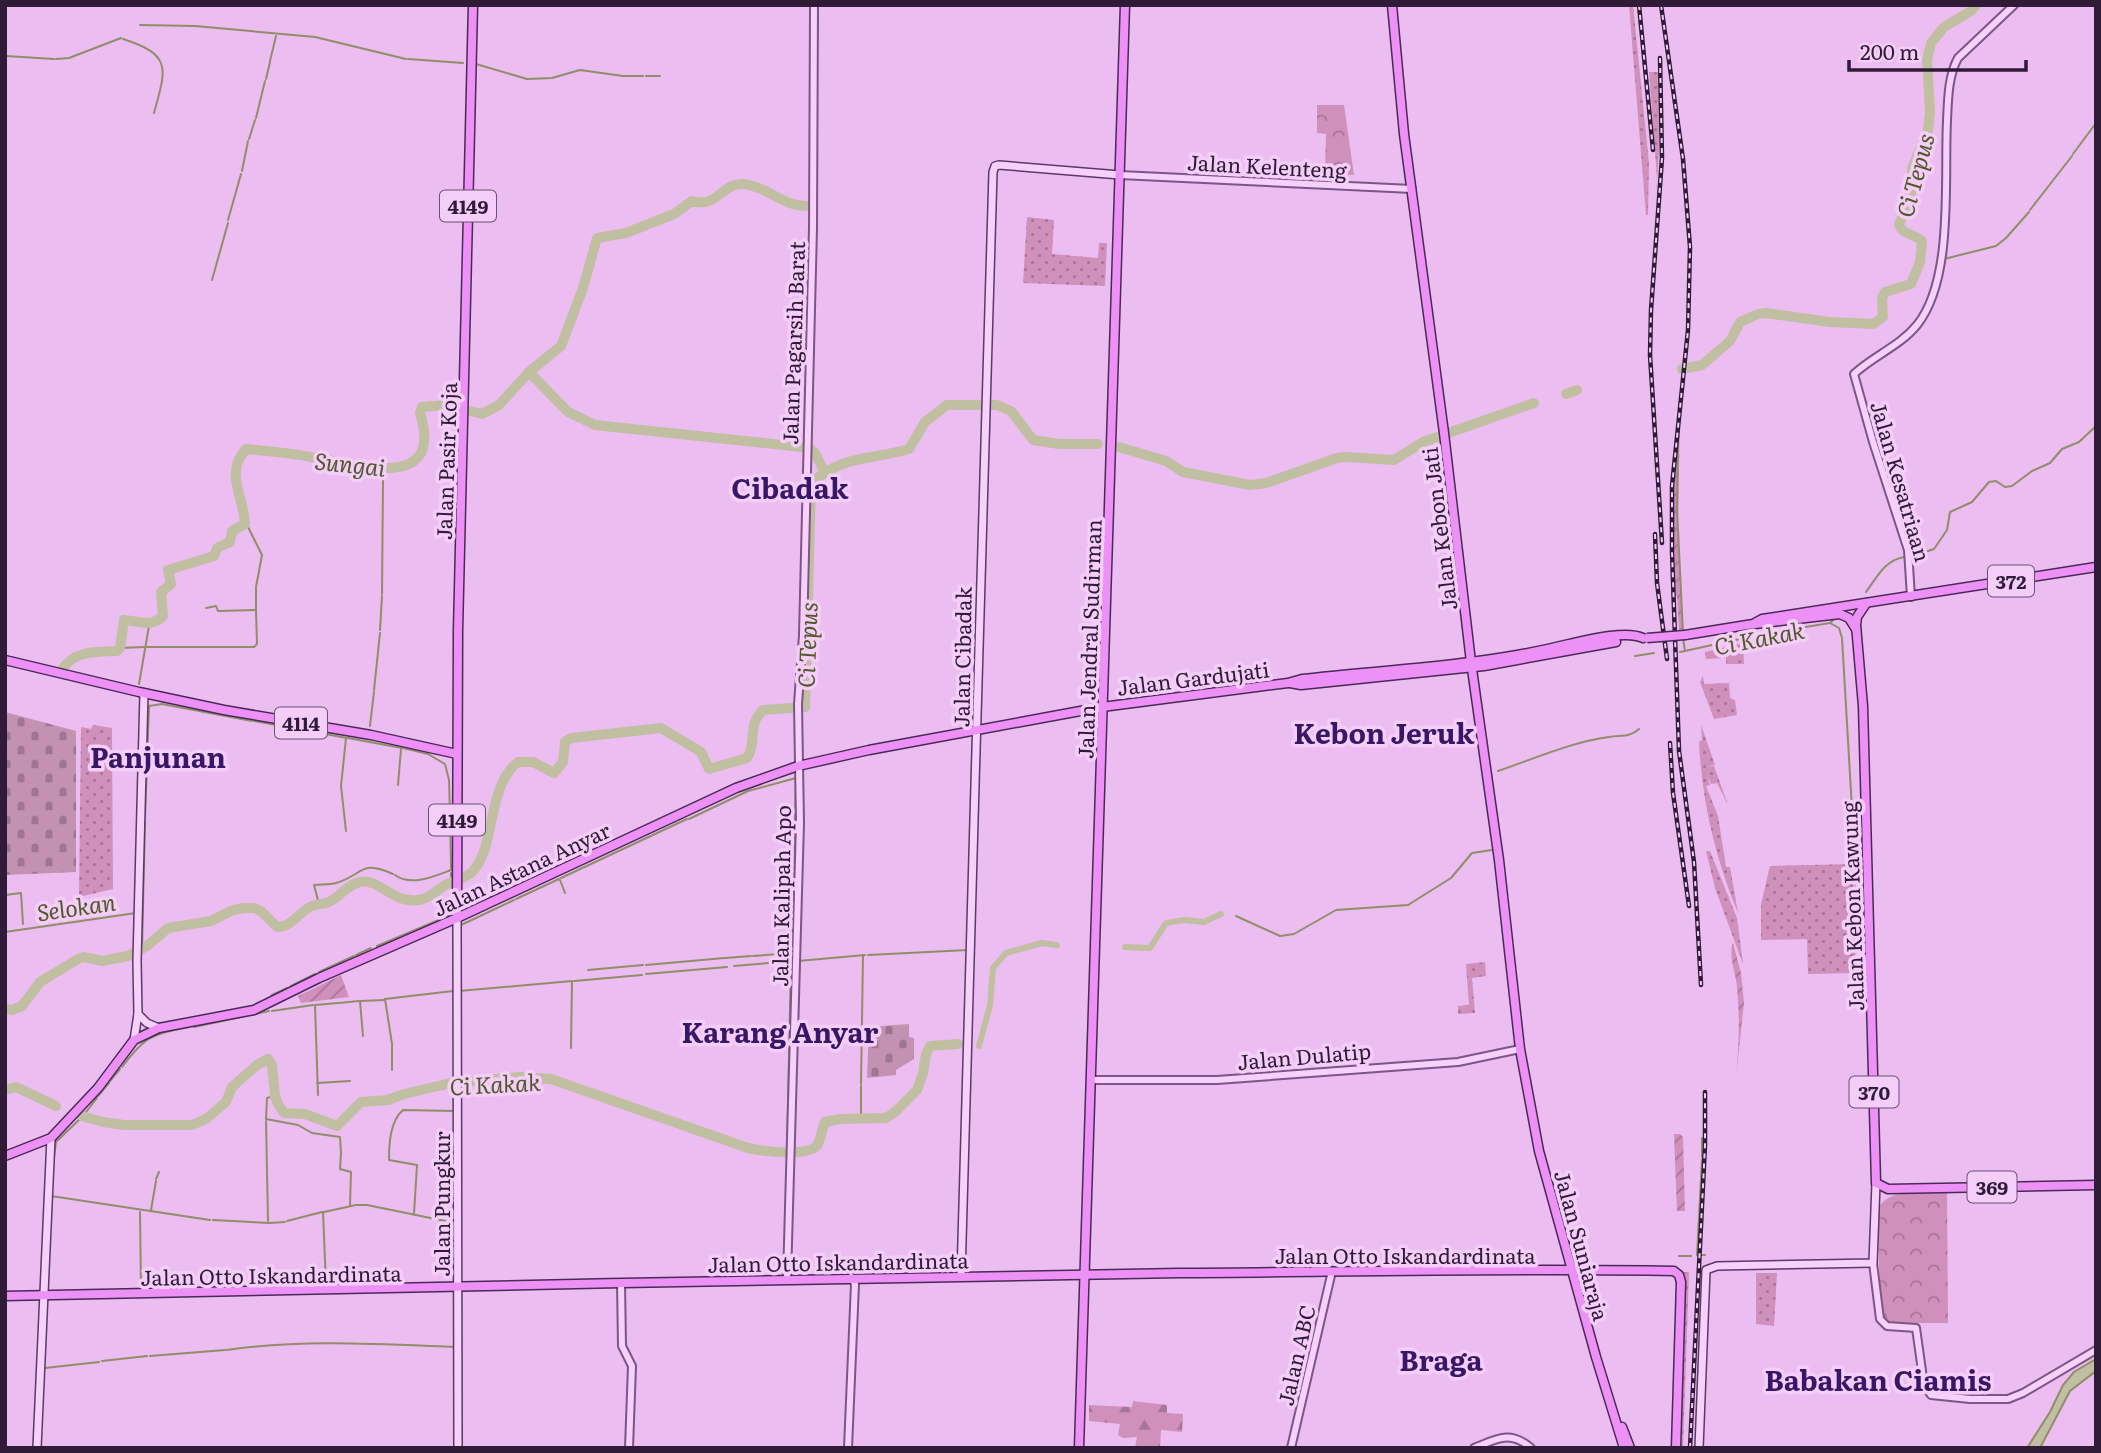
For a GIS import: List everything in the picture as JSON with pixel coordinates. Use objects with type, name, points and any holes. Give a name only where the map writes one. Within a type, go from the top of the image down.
[{"type":"main road","name":"Jalan Pasir Koja","points":[[457,918],[457,754],[473,5]]},
{"type":"main road","name":"Jalan Jendral Sudirman","points":[[1079,1448],[1125,5]]},
{"type":"main road","name":"Jalan Kebon Jati","points":[[1392,5],[1399,83],[1446,444],[1471,665],[1499,860],[1520,1049]]},
{"type":"main road","name":"Jalan Cibadak","points":[[961,1276],[993,172],[995,166],[1120,175]]},
{"type":"main road","name":"372","points":[[1865,605],[2096,567]]},
{"type":"main road","points":[[1753,624],[1762,619],[1865,605]]},
{"type":"main road","name":"Jalan Kebon Kawung","points":[[1865,605],[1857,617],[1857,632],[1863,706],[1872,996],[1876,1183],[1873,1263]]},
{"type":"main road","points":[[1753,624],[1844,615],[1854,624],[1857,632]]},
{"type":"main road","name":"Jalan Gardujati","points":[[1102,707],[1288,683],[1301,679],[1484,664],[1569,647],[1685,635],[1753,624]]},
{"type":"main road","points":[[1469,646],[1484,664],[1478,671],[1475,685]]},
{"type":"main road","name":"4114","points":[[5,660],[144,693],[457,754]]},
{"type":"main road","points":[[134,1040],[138,1014],[144,693]]},
{"type":"main road","name":"Jalan Astana Anyar","points":[[5,1156],[51,1138],[98,1088],[134,1040],[159,1028],[254,1010],[736,788],[798,766],[869,750],[1102,707]]},
{"type":"main road","name":"Jalan Pungkur","points":[[457,918],[458,1448]]},
{"type":"main road","points":[[138,1014],[159,1028]]},
{"type":"main road","name":"Jalan Suniaraja","points":[[1520,1049],[1539,1152],[1623,1448]]},
{"type":"main road","points":[[37,1448],[51,1138]]},
{"type":"main road","name":"369","points":[[1876,1183],[1888,1189],[2096,1185]]},
{"type":"main road","points":[[1874,1209],[1878,1199],[1888,1189]]},
{"type":"main road","points":[[1699,1448],[1707,1269],[1717,1266],[1873,1263]]},
{"type":"main road","name":"Jalan Otto Iskandardinata","points":[[5,1296],[457,1289],[788,1278],[1671,1270],[1677,1272],[1681,1282],[1675,1448]]},
{"type":"main road","points":[[1614,1412],[1630,1448]]},
{"type":"street","name":"Jalan Pagarsih Barat","points":[[798,766],[813,228],[814,5]]},
{"type":"street","name":"Jalan Kesatriaan","points":[[1911,597],[1909,554],[1854,374],[1917,326],[1931,301],[1943,261],[1948,110],[1954,65],[1958,58],[2014,5]]},
{"type":"street","name":"Jalan Kelenteng","points":[[1120,175],[1412,189]]},
{"type":"street","name":"Jalan Kalipah Apo","points":[[788,1278],[800,823],[798,766]]},
{"type":"street","name":"Jalan Dulatip","points":[[1091,1080],[1217,1080],[1458,1062],[1520,1049]]},
{"type":"street","points":[[1873,1263],[1880,1319],[1887,1326],[1916,1328],[1924,1385],[1931,1395],[2008,1399],[2096,1350]]},
{"type":"street","name":"Jalan ABC","points":[[1291,1448],[1332,1271]]},
{"type":"street","points":[[849,1448],[854,1278]]},
{"type":"street","points":[[621,1283],[622,1346],[632,1366],[629,1448]]},
{"type":"street","points":[[1474,1448],[1511,1436],[1522,1440],[1531,1448]]},
{"type":"green space","points":[[1629,5],[1633,5],[1649,163],[1648,215],[1646,215]]},
{"type":"green space","points":[[1649,72],[1659,72],[1660,135],[1656,203],[1657,178]]},
{"type":"green space","points":[[1317,105],[1344,105],[1354,175],[1325,174],[1326,134],[1317,133]]},
{"type":"green space","points":[[1027,217],[1054,220],[1052,254],[1098,258],[1099,243],[1107,243],[1105,286],[1023,283]]},
{"type":"green space","points":[[1680,414],[1678,527],[1683,629],[1679,630],[1675,595],[1673,490]]},
{"type":"green space","points":[[1743,643],[1744,664],[1726,664],[1726,658],[1706,659],[1705,652]]},
{"type":"green space","points":[[1703,676],[1704,684],[1729,683],[1730,698],[1735,700],[1737,715],[1714,719],[1700,682]]},
{"type":"green space","points":[[5,712],[76,731],[76,872],[5,875]]},
{"type":"green space","points":[[93,725],[112,728],[113,889],[79,897],[81,727],[91,729]]},
{"type":"green space","points":[[1701,725],[1715,765],[1705,767],[1714,766],[1728,805],[1717,783],[1711,784],[1707,774],[1710,785],[1706,786],[1718,816],[1726,867],[1730,867],[1738,913],[1716,850],[1707,808],[1699,742],[1702,740]]},
{"type":"green space","points":[[1706,851],[1710,851],[1737,918],[1743,964],[1715,888]]},
{"type":"green space","points":[[1853,864],[1856,973],[1808,974],[1807,939],[1761,940],[1761,904],[1770,866]]},
{"type":"green space","points":[[1733,943],[1741,973],[1744,1003],[1736,1077],[1739,1021],[1731,953]]},
{"type":"green space","points":[[1485,962],[1486,976],[1472,978],[1475,1013],[1458,1014],[1458,1006],[1469,1005],[1466,964]]},
{"type":"green space","points":[[341,975],[349,997],[301,1003],[298,996]]},
{"type":"green space","points":[[909,1024],[909,1037],[914,1038],[914,1059],[896,1070],[896,1075],[867,1078],[869,1027]]},
{"type":"green space","points":[[1674,1134],[1683,1137],[1685,1211],[1677,1211]]},
{"type":"green space","points":[[1947,1193],[1948,1323],[1889,1323],[1883,1320],[1880,1312],[1878,1209],[1891,1197],[1899,1194]]},
{"type":"green space","points":[[1684,1272],[1689,1272],[1683,1448],[1679,1448]]},
{"type":"green space","points":[[1756,1273],[1777,1273],[1774,1326],[1756,1324]]},
{"type":"green space","points":[[1133,1401],[1167,1405],[1167,1413],[1183,1414],[1182,1432],[1161,1430],[1160,1448],[1135,1448],[1137,1437],[1123,1438],[1118,1435],[1120,1424],[1089,1421],[1089,1405],[1132,1407]]},
{"type":"shaded area","points":[[2096,1359],[2096,1371],[2070,1391],[2040,1448],[2027,1448],[2050,1412],[2063,1385],[2074,1372]]},
{"type":"waterway","name":"Ci Tepus","points":[[1682,369],[1702,365],[1730,341],[1740,322],[1758,314],[1873,324],[1883,317],[1882,298],[1885,292],[1911,284],[1920,262],[1922,241],[1903,230],[1899,224],[1911,200],[1912,168],[1928,131],[1930,111],[1927,60],[1931,43],[1944,27],[1971,11],[1976,5]]},
{"type":"waterway","points":[[140,25],[195,26],[315,37],[406,59]]},
{"type":"waterway","points":[[270,61],[276,36]]},
{"type":"waterway","points":[[56,59],[69,58],[121,38]]},
{"type":"waterway","points":[[123,39],[151,51],[162,65],[163,74],[154,113]]},
{"type":"waterway","points":[[6,56],[54,59]]},
{"type":"waterway","points":[[408,59],[463,63]]},
{"type":"waterway","points":[[266,79],[270,62]]},
{"type":"waterway","points":[[476,64],[527,79],[552,78],[580,70],[643,76]]},
{"type":"waterway","points":[[646,76],[660,76]]},
{"type":"waterway","points":[[256,118],[265,81]]},
{"type":"waterway","points":[[1951,105],[1952,86]]},
{"type":"waterway","points":[[249,139],[255,120]]},
{"type":"waterway","points":[[2073,154],[2096,123]]},
{"type":"waterway","points":[[242,171],[248,141]]},
{"type":"waterway","points":[[2030,210],[2072,156]]},
{"type":"waterway","points":[[228,220],[241,174]]},
{"type":"waterway","name":"Sungai","points":[[63,668],[81,655],[117,651],[120,648],[124,620],[145,623],[159,620],[163,616],[161,592],[171,584],[168,570],[214,556],[217,548],[230,542],[232,531],[245,524],[236,467],[246,449],[295,454],[371,468],[391,468],[408,464],[420,455],[424,438],[420,413],[422,407],[446,405],[482,414],[499,405],[529,372],[561,346],[583,288],[597,238],[626,233],[674,214],[692,201],[714,199],[736,184],[760,188],[789,203],[806,206]]},
{"type":"waterway","points":[[1944,257],[1996,246],[2029,212]]},
{"type":"waterway","points":[[212,280],[228,223]]},
{"type":"waterway","name":"Sungai","points":[[529,372],[568,412],[595,425],[802,447]]},
{"type":"waterway","name":"Ci Tepus","points":[[1566,394],[1577,390]]},
{"type":"waterway","name":"Ci Tepus","points":[[1119,447],[1166,461],[1183,472],[1250,485],[1266,483],[1337,458],[1394,460],[1423,442],[1534,403]]},
{"type":"waterway","name":"Ci Tepus","points":[[5,1009],[12,1010],[22,1006],[40,982],[78,959],[84,957],[102,961],[128,956],[147,946],[168,928],[211,921],[233,910],[254,908],[261,911],[277,927],[282,926],[308,908],[329,902],[360,882],[374,884],[401,898],[426,898],[447,884],[469,875],[479,862],[485,849],[500,787],[518,762],[533,762],[554,773],[563,762],[565,742],[571,738],[661,728],[701,752],[709,769],[747,758],[752,746],[753,728],[763,710],[805,707],[811,484],[845,463],[909,449],[925,422],[947,405],[997,405],[1011,411],[1033,440],[1059,444],[1098,444]]},
{"type":"waterway","name":"Ci Kakak","points":[[1910,557],[1934,549],[1947,530],[1950,512],[1972,502],[1989,482],[1996,481],[2005,487],[2012,486],[2032,471],[2050,463],[2062,449],[2079,442],[2096,426]]},
{"type":"waterway","points":[[1678,438],[1677,509],[1683,633]]},
{"type":"waterway","name":"Sungai","points":[[810,449],[824,471]]},
{"type":"waterway","points":[[383,470],[383,480]]},
{"type":"waterway","points":[[382,594],[383,481]]},
{"type":"waterway","points":[[245,521],[262,555],[256,587]]},
{"type":"waterway","name":"Ci Kakak","points":[[1866,592],[1886,566],[1904,557]]},
{"type":"waterway","points":[[256,588],[256,610]]},
{"type":"waterway","points":[[380,630],[382,596]]},
{"type":"waterway","points":[[206,608],[216,606],[218,611],[255,610]]},
{"type":"waterway","points":[[147,647],[254,647],[257,644],[256,611]]},
{"type":"waterway","name":"Ci Kakak","points":[[1680,652],[1830,623],[1835,618]]},
{"type":"waterway","points":[[1830,623],[1839,628],[1842,638],[1863,997],[1868,996]]},
{"type":"waterway","points":[[139,684],[149,626]]},
{"type":"waterway","points":[[374,690],[380,633]]},
{"type":"waterway","points":[[1683,638],[1685,651]]},
{"type":"waterway","points":[[120,648],[144,647]]},
{"type":"waterway","name":"Ci Kakak","points":[[1635,656],[1654,653]]},
{"type":"waterway","points":[[370,726],[374,692]]},
{"type":"waterway","points":[[145,818],[149,706],[162,704],[252,721]]},
{"type":"waterway","points":[[254,721],[347,738]]},
{"type":"waterway","name":"Ci Kakak","points":[[1498,771],[1567,747],[1595,739],[1628,735],[1639,729]]},
{"type":"waterway","points":[[346,738],[341,786],[346,831]]},
{"type":"waterway","points":[[348,738],[402,748]]},
{"type":"waterway","points":[[403,748],[428,754],[445,764],[449,780],[450,813]]},
{"type":"waterway","points":[[398,785],[401,749]]},
{"type":"waterway","points":[[689,819],[748,791],[796,778]]},
{"type":"waterway","points":[[795,822],[796,781]]},
{"type":"waterway","points":[[450,814],[451,868]]},
{"type":"waterway","points":[[561,878],[687,819]]},
{"type":"waterway","points":[[143,907],[145,821]]},
{"type":"waterway","points":[[794,874],[795,825]]},
{"type":"waterway","name":"Ci Kakak","points":[[1236,916],[1280,936],[1294,934],[1336,910],[1408,905],[1451,878],[1472,853],[1492,850]]},
{"type":"waterway","name":"Sungai","points":[[319,904],[314,885],[336,883],[367,868],[393,874]]},
{"type":"waterway","name":"Sungai","points":[[395,875],[416,880],[451,870]]},
{"type":"waterway","name":"Sungai","points":[[451,873],[451,883]]},
{"type":"waterway","points":[[516,899],[559,879]]},
{"type":"waterway","points":[[792,959],[794,879]]},
{"type":"waterway","points":[[560,880],[565,893]]},
{"type":"waterway","name":"Selokan","points":[[5,895],[21,893],[23,924]]},
{"type":"waterway","points":[[459,926],[514,900]]},
{"type":"waterway","points":[[142,949],[143,909]]},
{"type":"waterway","name":"Selokan","points":[[5,932],[136,913]]},
{"type":"waterway","points":[[377,946],[453,914]]},
{"type":"waterway","name":"Ci Kakak","points":[[1125,947],[1150,948],[1166,923],[1184,920],[1204,922],[1221,914]]},
{"type":"waterway","name":"Ci Kakak","points":[[979,1046],[990,1005],[993,968],[1006,953],[1042,943],[1057,945]]},
{"type":"waterway","points":[[356,955],[371,948]]},
{"type":"waterway","points":[[868,955],[968,950]]},
{"type":"waterway","points":[[753,956],[791,953]]},
{"type":"waterway","points":[[861,1084],[863,955]]},
{"type":"waterway","points":[[798,961],[865,955]]},
{"type":"waterway","points":[[319,972],[354,956]]},
{"type":"waterway","points":[[725,958],[751,956]]},
{"type":"waterway","points":[[646,965],[724,958]]},
{"type":"waterway","points":[[787,1152],[791,960]]},
{"type":"waterway","points":[[734,966],[792,961]]},
{"type":"waterway","points":[[588,970],[643,965]]},
{"type":"waterway","points":[[646,974],[727,967]]},
{"type":"waterway","points":[[291,986],[315,974]]},
{"type":"waterway","points":[[574,981],[642,975]]},
{"type":"waterway","points":[[459,991],[572,981],[571,1048]]},
{"type":"waterway","points":[[272,995],[287,988]]},
{"type":"waterway","points":[[392,1070],[392,1044],[385,999],[453,991]]},
{"type":"waterway","points":[[361,1001],[384,1000]]},
{"type":"waterway","points":[[339,1003],[359,1001]]},
{"type":"waterway","points":[[360,1001],[363,1036]]},
{"type":"waterway","points":[[318,1095],[315,1005],[338,1003]]},
{"type":"waterway","points":[[272,1011],[313,1005]]},
{"type":"waterway","points":[[194,1027],[269,1011]]},
{"type":"waterway","points":[[122,1067],[137,1048],[150,1038],[189,1027]]},
{"type":"waterway","name":"Ci Kakak","points":[[82,1116],[124,1125],[192,1125],[206,1119],[226,1102],[232,1087],[268,1059],[272,1065],[275,1096],[284,1113],[305,1114],[337,1126],[361,1102],[388,1100],[451,1083],[520,1077],[551,1079],[748,1148],[796,1152],[806,1151],[818,1144],[825,1122],[886,1118],[917,1090],[930,1046],[958,1044]]},
{"type":"waterway","points":[[110,1081],[120,1069]]},
{"type":"waterway","points":[[317,1083],[350,1081]]},
{"type":"waterway","points":[[98,1096],[109,1083]]},
{"type":"waterway","points":[[861,1086],[861,1120]]},
{"type":"waterway","name":"Ci Kakak","points":[[5,1090],[16,1087],[56,1106]]},
{"type":"waterway","name":"Selokan","points":[[275,1096],[267,1098],[266,1119],[298,1125],[312,1133],[340,1137],[341,1153]]},
{"type":"waterway","name":"Selokan","points":[[54,1157],[56,1142],[97,1098]]},
{"type":"waterway","points":[[414,1214],[417,1165],[389,1160],[395,1120],[403,1110],[455,1111]]},
{"type":"waterway","name":"Selokan","points":[[266,1121],[268,1221]]},
{"type":"waterway","points":[[1702,1138],[1702,1157]]},
{"type":"waterway","name":"Selokan","points":[[341,1153],[340,1169],[351,1172],[350,1205]]},
{"type":"waterway","name":"Selokan","points":[[53,1168],[54,1160]]},
{"type":"waterway","points":[[1697,1255],[1702,1160]]},
{"type":"waterway","name":"Selokan","points":[[156,1179],[159,1172]]},
{"type":"waterway","name":"Selokan","points":[[151,1210],[156,1181]]},
{"type":"waterway","name":"Selokan","points":[[51,1196],[210,1220]]},
{"type":"waterway","name":"Selokan","points":[[324,1212],[367,1205],[455,1223]]},
{"type":"waterway","name":"Selokan","points":[[140,1212],[141,1287]]},
{"type":"waterway","name":"Selokan","points":[[287,1221],[322,1212]]},
{"type":"waterway","points":[[323,1212],[326,1285]]},
{"type":"waterway","name":"Selokan","points":[[213,1220],[285,1222]]},
{"type":"waterway","points":[[1700,1255],[1705,1255]]},
{"type":"waterway","points":[[1679,1256],[1691,1256]]},
{"type":"waterway","points":[[227,1350],[312,1343],[455,1347]]},
{"type":"waterway","points":[[150,1356],[225,1350]]},
{"type":"waterway","points":[[102,1361],[147,1356]]},
{"type":"waterway","points":[[45,1368],[99,1362]]},
{"type":"waterway","points":[[461,1439],[462,1448]]},
{"type":"railway","points":[[1639,5],[1653,150]]},
{"type":"railway","points":[[1661,5],[1683,159],[1690,247],[1688,330],[1672,486],[1672,552],[1679,751],[1694,862],[1701,985]]},
{"type":"railway","points":[[1660,58],[1662,158],[1650,355],[1662,543]]},
{"type":"railway","points":[[1655,534],[1657,583],[1667,659]]},
{"type":"railway","points":[[1670,743],[1673,793],[1689,906]]},
{"type":"railway","points":[[1690,1448],[1705,1145],[1705,1092]]},
{"type":"district","name":"Cibadak","points":[[790,487]]},
{"type":"district","name":"Kebon Jeruk","points":[[1384,732]]},
{"type":"district","name":"Panjunan","points":[[158,756]]},
{"type":"district","name":"Karang Anyar","points":[[780,1031]]},
{"type":"district","name":"Braga","points":[[1441,1359]]},
{"type":"district","name":"Babakan Ciamis","points":[[1878,1379]]}]
